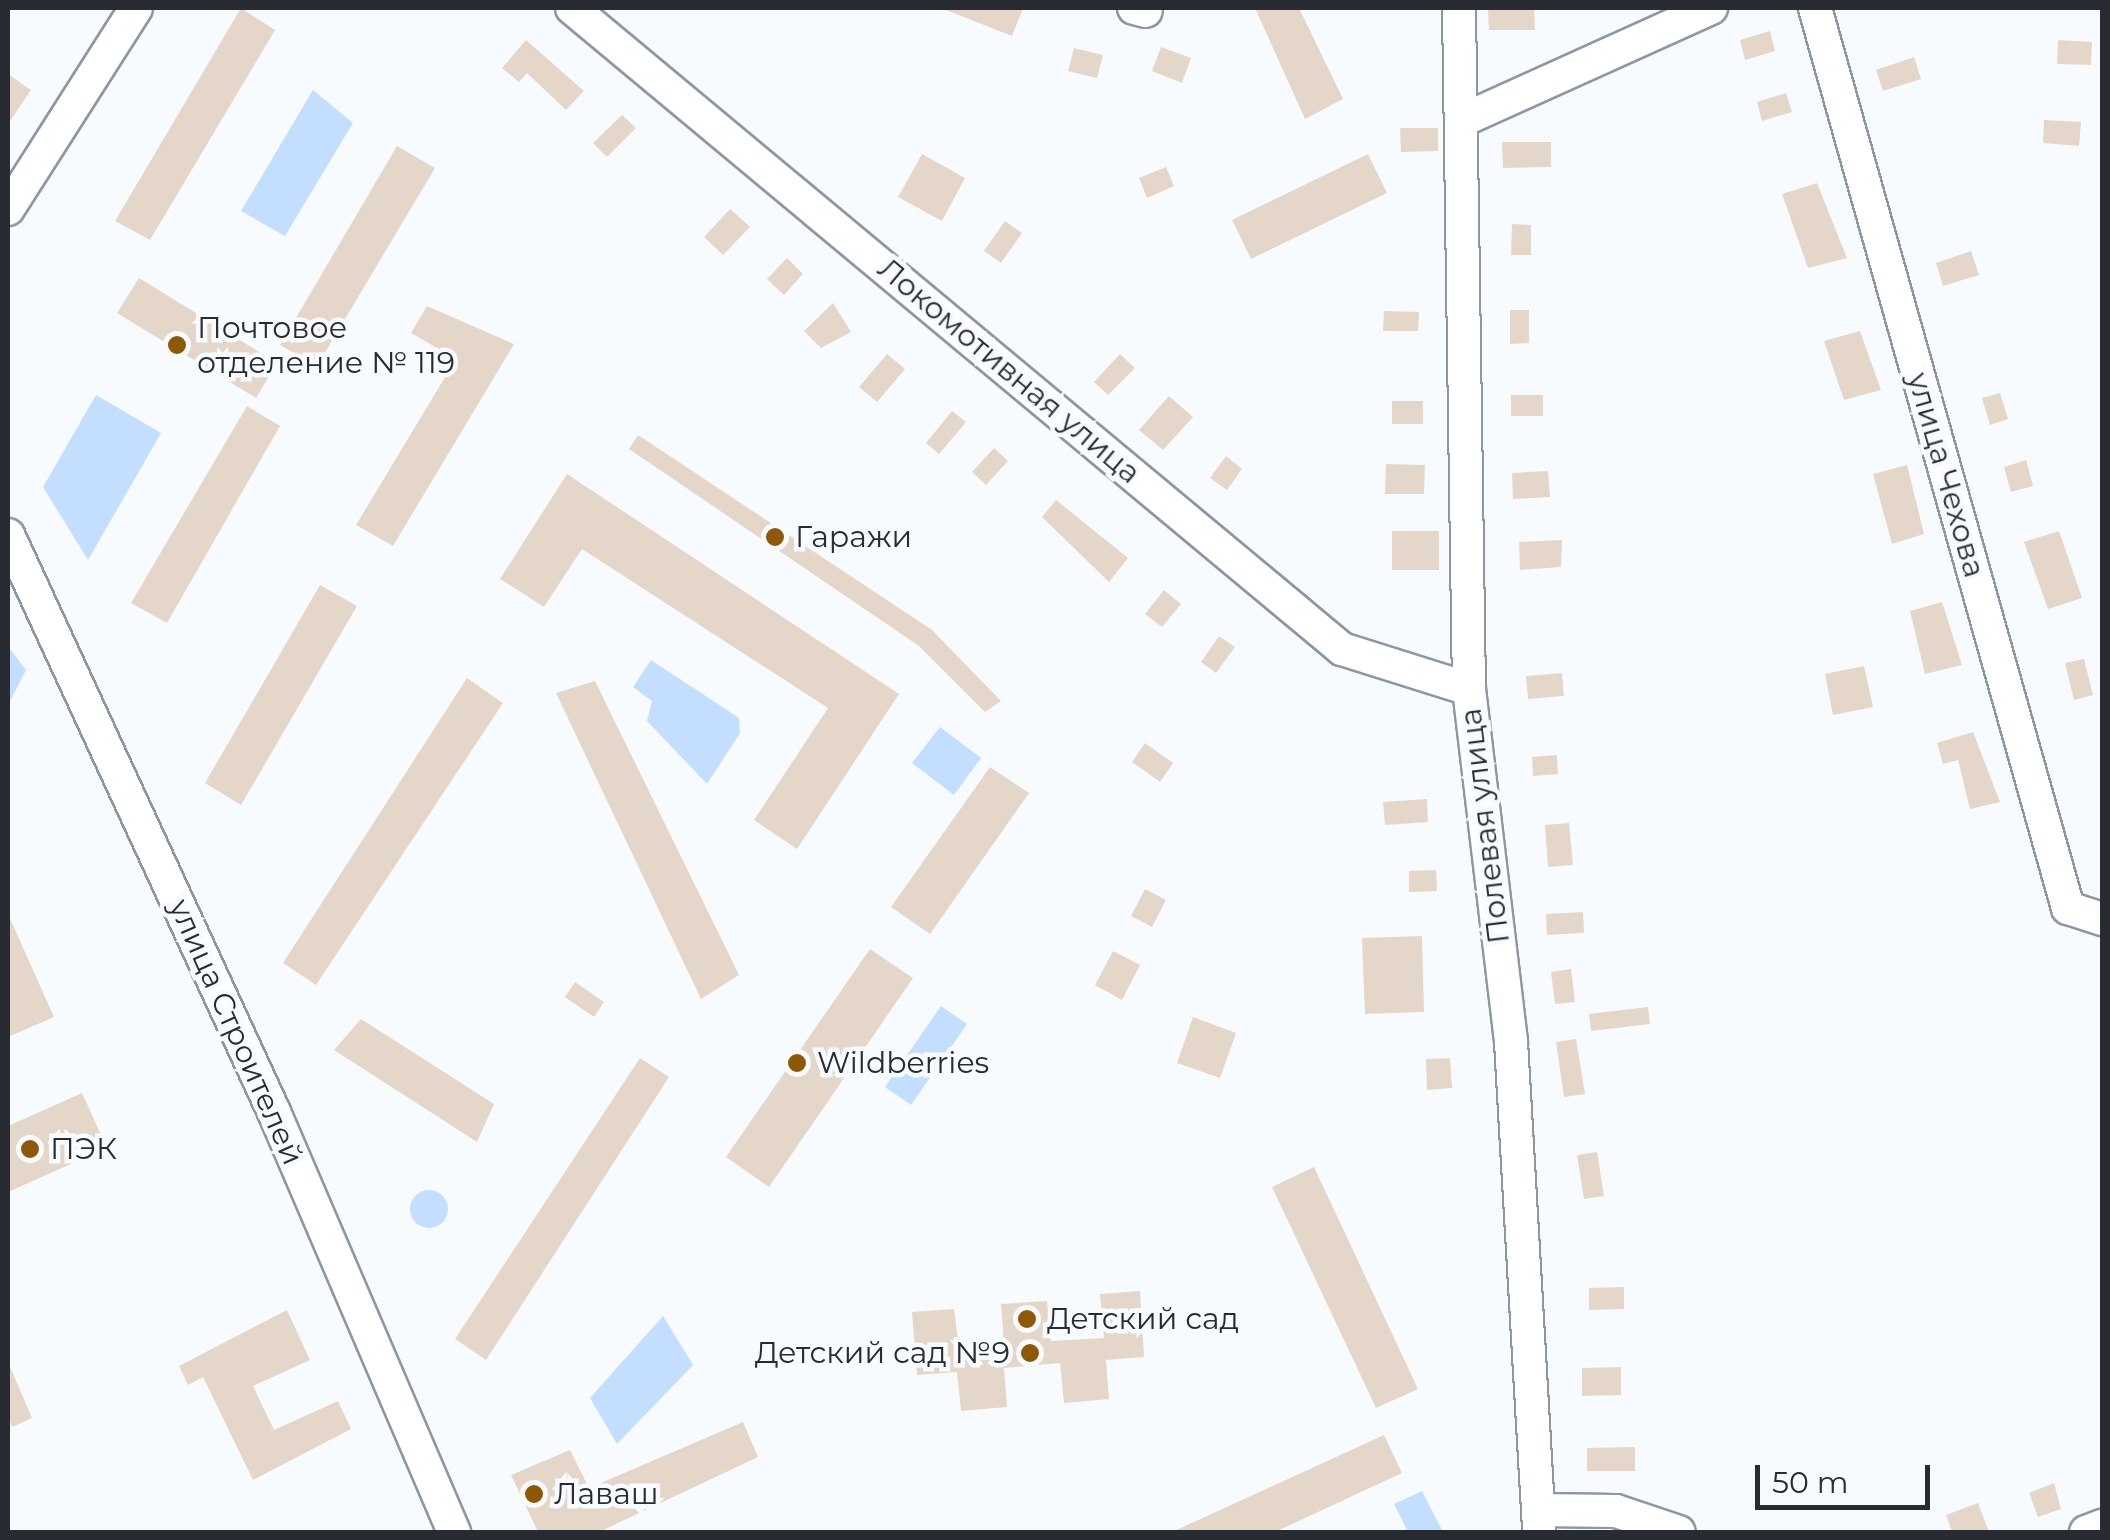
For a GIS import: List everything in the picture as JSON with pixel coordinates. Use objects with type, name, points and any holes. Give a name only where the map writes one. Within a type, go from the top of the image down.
[{"type":"street","points":[[8,209],[136,8]]},
{"type":"street","name":"Локомотивная улица","points":[[572,8],[1342,650],[1469,689]]},
{"type":"street","name":"Полевая улица","points":[[1459,8],[1465,119],[1469,689],[1511,1042],[1538,1521]]},
{"type":"street","points":[[1465,119],[1710,8]]},
{"type":"street","name":"улица Чехова","points":[[1815,8],[2068,908],[2102,919]]},
{"type":"street","name":"улица Строителей","points":[[8,535],[274,1112],[454,1532]]},
{"type":"street","points":[[1538,1521],[1616,1511],[1679,1532]]},
{"type":"street","points":[[2086,1532],[2102,1526]]},
{"type":"shaded area","points":[[313,90],[353,123],[285,236],[241,211]]},
{"type":"shaded area","points":[[96,395],[161,433],[88,560],[43,487]]},
{"type":"shaded area","points":[[8,646],[26,670],[8,705]]},
{"type":"shaded area","points":[[651,660],[739,718],[740,733],[707,784],[647,721],[652,701],[633,687]]},
{"type":"shaded area","points":[[940,727],[981,758],[954,795],[912,763]]},
{"type":"shaded area","points":[[941,1006],[967,1024],[911,1105],[885,1087]]},
{"type":"shaded area","points":[[429,1190],[443,1195],[448,1209],[443,1223],[429,1228],[415,1223],[410,1209],[415,1195]]},
{"type":"shaded area","points":[[663,1316],[693,1365],[617,1444],[590,1398]]},
{"type":"shaded area","points":[[1422,1491],[1443,1532],[1408,1532],[1394,1504]]},
{"type":"building","points":[[241,8],[275,30],[150,240],[115,221]]},
{"type":"building","points":[[941,8],[1023,8],[1012,36]]},
{"type":"building","points":[[1255,8],[1299,8],[1343,99],[1305,119]]},
{"type":"building","points":[[1488,8],[1534,8],[1535,30],[1489,30]]},
{"type":"building","points":[[1770,31],[1775,51],[1745,60],[1740,40]]},
{"type":"building","points":[[526,40],[584,91],[566,110],[527,73],[519,82],[502,68]]},
{"type":"building","points":[[2058,40],[2092,42],[2091,65],[2057,64]]},
{"type":"building","points":[[1161,47],[1191,58],[1182,83],[1152,71]]},
{"type":"building","points":[[1074,48],[1103,55],[1097,78],[1068,71]]},
{"type":"building","points":[[1914,57],[1921,79],[1883,91],[1876,70]]},
{"type":"building","points":[[8,74],[31,90],[8,124]]},
{"type":"building","points":[[1786,93],[1792,112],[1762,121],[1757,102]]},
{"type":"building","points":[[622,115],[636,128],[607,157],[593,143]]},
{"type":"building","points":[[2044,120],[2081,122],[2079,146],[2043,143]]},
{"type":"building","points":[[1400,128],[1438,128],[1438,151],[1401,152]]},
{"type":"building","points":[[1502,142],[1551,142],[1551,167],[1503,168]]},
{"type":"building","points":[[397,146],[435,168],[317,366],[280,345]]},
{"type":"building","points":[[922,154],[965,178],[942,221],[898,197]]},
{"type":"building","points":[[1368,154],[1387,193],[1251,259],[1232,220]]},
{"type":"building","points":[[1166,167],[1174,186],[1147,198],[1139,178]]},
{"type":"building","points":[[1817,183],[1847,258],[1808,268],[1782,194]]},
{"type":"building","points":[[730,209],[750,227],[723,255],[704,237]]},
{"type":"building","points":[[1005,221],[1022,233],[1001,263],[984,251]]},
{"type":"building","points":[[1512,224],[1531,225],[1531,255],[1511,255]]},
{"type":"building","points":[[1971,251],[1979,275],[1943,286],[1936,263]]},
{"type":"building","points":[[787,258],[803,274],[784,295],[767,279]]},
{"type":"building","points":[[139,278],[277,363],[256,398],[117,313]]},
{"type":"building","points":[[833,303],[851,332],[821,348],[804,331]]},
{"type":"building","points":[[427,306],[514,344],[393,546],[356,525],[456,359],[411,333]]},
{"type":"building","points":[[1510,310],[1529,310],[1529,343],[1510,344]]},
{"type":"building","points":[[1384,311],[1419,312],[1418,331],[1383,331]]},
{"type":"building","points":[[1860,331],[1881,390],[1844,400],[1824,341]]},
{"type":"building","points":[[887,354],[905,369],[877,402],[859,387]]},
{"type":"building","points":[[1120,354],[1135,368],[1108,395],[1094,382]]},
{"type":"building","points":[[2000,393],[2008,419],[1990,425],[1982,398]]},
{"type":"building","points":[[1511,395],[1543,395],[1543,416],[1511,416]]},
{"type":"building","points":[[1169,396],[1193,417],[1163,450],[1139,430]]},
{"type":"building","points":[[1392,401],[1423,401],[1423,424],[1392,424]]},
{"type":"building","points":[[247,406],[280,426],[167,623],[131,603]]},
{"type":"building","points":[[952,411],[966,422],[939,454],[926,443]]},
{"type":"building","name":"Гаражи","points":[[638,435],[932,630],[1001,701],[985,712],[919,646],[629,449]]},
{"type":"building","points":[[994,448],[1008,461],[986,485],[972,472]]},
{"type":"building","points":[[1226,456],[1242,469],[1227,490],[1210,478]]},
{"type":"building","points":[[2026,460],[2033,486],[2011,492],[2004,467]]},
{"type":"building","points":[[1386,464],[1425,465],[1424,494],[1385,494]]},
{"type":"building","points":[[1907,465],[1924,534],[1892,544],[1873,474]]},
{"type":"building","points":[[1548,471],[1550,497],[1513,499],[1512,473]]},
{"type":"building","points":[[567,474],[899,694],[797,849],[754,820],[828,708],[582,549],[544,607],[500,579]]},
{"type":"building","points":[[1056,500],[1128,558],[1109,582],[1042,517]]},
{"type":"building","points":[[1392,531],[1439,531],[1439,570],[1392,570]]},
{"type":"building","points":[[2059,531],[2082,598],[2048,609],[2024,542]]},
{"type":"building","points":[[1562,540],[1561,567],[1520,570],[1519,542]]},
{"type":"building","points":[[320,585],[357,606],[241,805],[205,783]]},
{"type":"building","points":[[1164,590],[1181,604],[1162,627],[1145,614]]},
{"type":"building","points":[[1942,602],[1962,665],[1925,674],[1910,611]]},
{"type":"building","points":[[1219,636],[1235,647],[1216,673],[1201,662]]},
{"type":"building","points":[[2084,659],[2093,695],[2074,700],[2065,663]]},
{"type":"building","points":[[1864,666],[1873,707],[1833,715],[1825,674]]},
{"type":"building","points":[[1562,673],[1564,696],[1528,699],[1526,676]]},
{"type":"building","points":[[467,678],[503,703],[316,985],[283,963]]},
{"type":"building","points":[[595,681],[739,975],[701,999],[556,693]]},
{"type":"building","points":[[1973,732],[2000,802],[1970,809],[1958,760],[1943,764],[1937,743]]},
{"type":"building","points":[[1145,743],[1173,763],[1160,782],[1132,762]]},
{"type":"building","points":[[1557,755],[1558,774],[1533,776],[1532,757]]},
{"type":"building","points":[[990,767],[1029,793],[930,934],[891,907]]},
{"type":"building","points":[[1427,799],[1428,822],[1385,825],[1383,802]]},
{"type":"building","points":[[1569,823],[1573,865],[1548,867],[1545,825]]},
{"type":"building","points":[[1436,870],[1437,891],[1409,892],[1409,871]]},
{"type":"building","points":[[1145,889],[1166,900],[1152,927],[1131,916]]},
{"type":"building","points":[[1583,912],[1584,933],[1547,935],[1546,914]]},
{"type":"building","points":[[8,914],[54,1017],[8,1037]]},
{"type":"building","points":[[1422,936],[1424,1012],[1365,1014],[1362,938]]},
{"type":"building","points":[[870,949],[913,978],[769,1187],[726,1157]]},
{"type":"building","points":[[1113,951],[1140,965],[1122,1000],[1095,985]]},
{"type":"building","points":[[1571,969],[1575,1002],[1555,1004],[1551,972]]},
{"type":"building","points":[[575,982],[604,1002],[594,1017],[565,997]]},
{"type":"building","points":[[1648,1007],[1650,1024],[1591,1031],[1589,1014]]},
{"type":"building","points":[[1193,1017],[1236,1033],[1220,1078],[1177,1063]]},
{"type":"building","points":[[361,1019],[494,1104],[477,1142],[334,1050]]},
{"type":"building","points":[[1576,1039],[1585,1094],[1564,1097],[1556,1042]]},
{"type":"building","points":[[640,1058],[669,1077],[486,1360],[455,1339]]},
{"type":"building","points":[[1450,1058],[1452,1088],[1427,1090],[1426,1059]]},
{"type":"building","points":[[82,1093],[107,1148],[8,1192],[8,1126]]},
{"type":"building","points":[[1597,1152],[1604,1196],[1584,1199],[1577,1155]]},
{"type":"building","points":[[1314,1167],[1418,1389],[1376,1408],[1272,1187]]},
{"type":"building","points":[[1624,1287],[1624,1309],[1589,1310],[1589,1288]]},
{"type":"building","name":"Детский сад №9","points":[[1140,1291],[1144,1357],[1106,1360],[1109,1399],[1064,1403],[1060,1363],[1004,1368],[1007,1407],[961,1411],[957,1372],[917,1375],[912,1312],[954,1309],[959,1349],[1004,1345],[1001,1304],[1047,1301],[1051,1341],[1104,1338],[1100,1294]]},
{"type":"building","points":[[287,1310],[310,1360],[253,1386],[274,1430],[338,1401],[351,1429],[253,1480],[203,1377],[188,1385],[179,1366]]},
{"type":"building","points":[[8,1362],[32,1418],[12,1427],[8,1416]]},
{"type":"building","points":[[1621,1367],[1621,1395],[1582,1396],[1582,1368]]},
{"type":"building","points":[[743,1422],[758,1457],[599,1532],[538,1532],[511,1475],[570,1450],[589,1488]]},
{"type":"building","points":[[1384,1435],[1402,1473],[1275,1532],[1172,1532]]},
{"type":"building","points":[[1635,1447],[1635,1471],[1587,1471],[1587,1448]]},
{"type":"building","points":[[2054,1483],[2061,1509],[2038,1517],[2029,1493]]},
{"type":"building","points":[[1978,1503],[1989,1532],[1952,1532],[1946,1515]]},
{"type":"place","name":"Почтовое отделение № 119","points":[[177,345]]},
{"type":"place","name":"Гаражи","points":[[775,537]]},
{"type":"place","name":"Wildberries","points":[[797,1063]]},
{"type":"place","name":"ПЭК","points":[[30,1149]]},
{"type":"place","name":"Детский сад","points":[[1027,1319]]},
{"type":"place","name":"Детский сад №9","points":[[1030,1353]]},
{"type":"place","name":"Лаваш","points":[[534,1494]]}]
